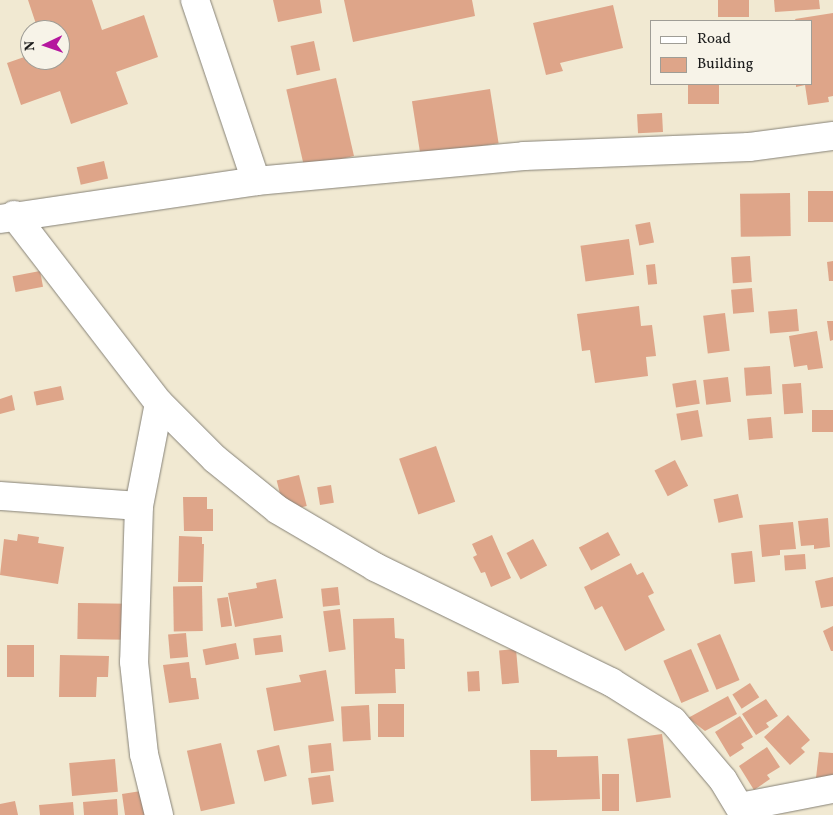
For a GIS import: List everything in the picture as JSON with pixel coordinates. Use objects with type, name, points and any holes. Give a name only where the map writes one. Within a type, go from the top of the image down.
[{"type":"street","points":[[195,0],[256,181]]},
{"type":"street","points":[[7,217],[256,181],[524,156],[749,147],[833,136]]},
{"type":"street","points":[[7,217],[158,403],[215,459],[278,510],[375,567],[611,682],[673,721],[723,780],[742,811],[833,789]]},
{"type":"street","points":[[158,403],[139,506],[134,662],[144,754],[159,815]]},
{"type":"street","points":[[0,496],[139,506]]},
{"type":"building","points":[[28,0],[92,0],[102,30],[144,15],[158,57],[116,72],[128,104],[71,124],[60,91],[21,105],[7,63],[20,58],[20,70],[70,70],[70,20],[35,20]]},
{"type":"building","points":[[273,0],[320,0],[322,13],[278,22]]},
{"type":"building","points":[[344,0],[472,0],[475,16],[353,42]]},
{"type":"building","points":[[718,0],[749,0],[749,17],[718,17]]},
{"type":"building","points":[[774,0],[819,0],[820,9],[775,12]]},
{"type":"building","points":[[613,5],[623,48],[560,63],[563,71],[546,75],[533,23]]},
{"type":"building","points":[[833,13],[833,96],[828,97],[829,102],[808,105],[805,85],[813,85],[813,20],[795,19]]},
{"type":"building","points":[[314,41],[320,70],[297,75],[291,46]]},
{"type":"building","points":[[336,78],[354,156],[304,167],[286,89]]},
{"type":"building","points":[[688,85],[719,85],[719,104],[688,104]]},
{"type":"building","points":[[490,89],[499,143],[421,156],[412,101]]},
{"type":"building","points":[[662,113],[663,132],[638,133],[637,114]]},
{"type":"building","points":[[104,161],[108,179],[81,185],[77,167]]},
{"type":"building","points":[[808,191],[833,191],[833,222],[808,222]]},
{"type":"building","points":[[790,193],[791,236],[741,237],[740,194]]},
{"type":"building","points":[[650,222],[654,243],[639,245],[635,225]]},
{"type":"building","points":[[629,239],[634,275],[585,281],[580,246]]},
{"type":"building","points":[[750,256],[752,282],[733,283],[731,257]]},
{"type":"building","points":[[833,261],[833,281],[829,281],[827,262]]},
{"type":"building","points":[[655,264],[657,284],[648,285],[646,265]]},
{"type":"building","points":[[40,271],[43,287],[16,292],[13,276]]},
{"type":"building","points":[[752,288],[754,312],[733,314],[731,290]]},
{"type":"building","points":[[639,306],[641,326],[652,325],[656,356],[646,357],[648,376],[595,383],[590,350],[582,351],[577,314]]},
{"type":"building","points":[[797,309],[799,331],[770,333],[768,312]]},
{"type":"building","points":[[725,313],[730,351],[708,353],[703,316]]},
{"type":"building","points":[[827,321],[833,321],[833,340],[830,341]]},
{"type":"building","points":[[817,331],[823,368],[808,370],[807,365],[794,367],[789,336]]},
{"type":"building","points":[[770,366],[772,394],[746,396],[744,368]]},
{"type":"building","points":[[728,377],[731,402],[706,405],[703,380]]},
{"type":"building","points":[[696,380],[700,404],[676,407],[672,384]]},
{"type":"building","points":[[801,383],[803,413],[784,414],[782,384]]},
{"type":"building","points":[[61,386],[64,400],[37,406],[34,392]]},
{"type":"building","points":[[12,395],[15,410],[0,414],[0,399]]},
{"type":"building","points":[[698,410],[703,437],[681,440],[676,414]]},
{"type":"building","points":[[812,410],[833,410],[833,432],[812,432]]},
{"type":"building","points":[[771,417],[773,438],[749,440],[747,419]]},
{"type":"building","points":[[436,446],[455,502],[418,514],[399,459]]},
{"type":"building","points":[[675,460],[688,486],[668,496],[655,470]]},
{"type":"building","points":[[299,475],[307,506],[284,512],[277,481]]},
{"type":"building","points":[[331,485],[334,503],[320,505],[317,487]]},
{"type":"building","points":[[738,494],[743,517],[719,523],[714,499]]},
{"type":"building","points":[[183,497],[207,497],[207,509],[213,509],[213,531],[184,531]]},
{"type":"building","points":[[828,518],[830,547],[814,549],[814,545],[801,546],[798,521]]},
{"type":"building","points":[[793,522],[796,549],[780,550],[780,555],[762,557],[759,525]]},
{"type":"building","points":[[608,532],[620,555],[591,570],[579,547]]},
{"type":"building","points":[[18,534],[39,537],[38,543],[64,547],[58,584],[0,575],[4,539],[17,541]]},
{"type":"building","points":[[492,535],[511,578],[491,587],[485,572],[481,573],[473,557],[477,555],[472,544]]},
{"type":"building","points":[[179,536],[202,537],[202,544],[204,544],[203,582],[178,582]]},
{"type":"building","points":[[533,539],[547,565],[521,580],[507,553]]},
{"type":"building","points":[[752,551],[755,582],[734,584],[731,553]]},
{"type":"building","points":[[805,554],[806,569],[785,570],[784,555]]},
{"type":"building","points":[[631,563],[637,575],[643,572],[654,593],[648,596],[665,630],[625,651],[602,606],[595,610],[584,587]]},
{"type":"building","points":[[833,577],[833,606],[821,608],[815,581]]},
{"type":"building","points":[[276,579],[283,618],[235,627],[228,593],[257,588],[256,583]]},
{"type":"building","points":[[202,586],[203,631],[174,631],[173,587]]},
{"type":"building","points":[[338,587],[340,605],[323,607],[321,589]]},
{"type":"building","points":[[228,597],[232,626],[221,627],[217,599]]},
{"type":"building","points":[[78,603],[127,604],[126,640],[77,639]]},
{"type":"building","points":[[340,609],[346,650],[329,652],[323,611]]},
{"type":"building","points":[[394,618],[395,638],[404,639],[405,669],[395,669],[396,693],[355,694],[353,619]]},
{"type":"building","points":[[833,626],[833,651],[831,651],[823,631]]},
{"type":"building","points":[[186,633],[188,657],[170,658],[168,635]]},
{"type":"building","points":[[720,634],[740,680],[717,690],[697,644]]},
{"type":"building","points":[[281,635],[283,652],[255,655],[253,638]]},
{"type":"building","points":[[236,643],[239,659],[206,665],[203,649]]},
{"type":"building","points":[[7,645],[34,645],[34,677],[7,677]]},
{"type":"building","points":[[516,649],[519,683],[502,684],[499,650]]},
{"type":"building","points":[[691,649],[709,691],[681,703],[663,661]]},
{"type":"building","points":[[60,655],[109,656],[108,677],[97,677],[96,697],[59,697]]},
{"type":"building","points":[[189,662],[191,678],[196,678],[199,699],[169,703],[163,665]]},
{"type":"building","points":[[326,670],[334,721],[274,731],[266,688],[301,682],[299,675]]},
{"type":"building","points":[[479,671],[480,691],[468,692],[467,672]]},
{"type":"building","points":[[750,683],[759,697],[742,709],[732,694]]},
{"type":"building","points":[[728,696],[737,714],[705,731],[688,718]]},
{"type":"building","points":[[766,699],[778,716],[766,723],[769,727],[756,735],[742,714]]},
{"type":"building","points":[[378,704],[404,704],[404,737],[378,737]]},
{"type":"building","points":[[369,705],[371,740],[343,741],[341,706]]},
{"type":"building","points":[[788,715],[810,740],[801,748],[805,752],[790,765],[764,737]]},
{"type":"building","points":[[740,716],[753,737],[741,744],[744,748],[730,757],[715,732]]},
{"type":"building","points":[[662,734],[671,797],[636,802],[627,739]]},
{"type":"building","points":[[221,743],[235,803],[201,811],[187,751]]},
{"type":"building","points":[[331,743],[334,771],[311,773],[308,745]]},
{"type":"building","points":[[279,745],[287,776],[264,782],[257,751]]},
{"type":"building","points":[[767,747],[780,767],[767,775],[770,779],[754,790],[739,766]]},
{"type":"building","points":[[530,750],[557,750],[557,757],[598,756],[600,799],[531,801]]},
{"type":"building","points":[[819,752],[833,753],[833,780],[816,778]]},
{"type":"building","points":[[115,759],[118,792],[72,796],[69,763]]},
{"type":"building","points":[[602,774],[619,774],[619,811],[602,811]]},
{"type":"building","points":[[330,775],[334,802],[312,805],[308,778]]},
{"type":"building","points":[[141,791],[145,815],[125,815],[122,794]]},
{"type":"building","points":[[117,799],[118,815],[84,815],[83,802]]},
{"type":"building","points":[[15,801],[18,815],[0,815],[0,804]]},
{"type":"building","points":[[73,802],[74,815],[40,815],[39,805]]}]
